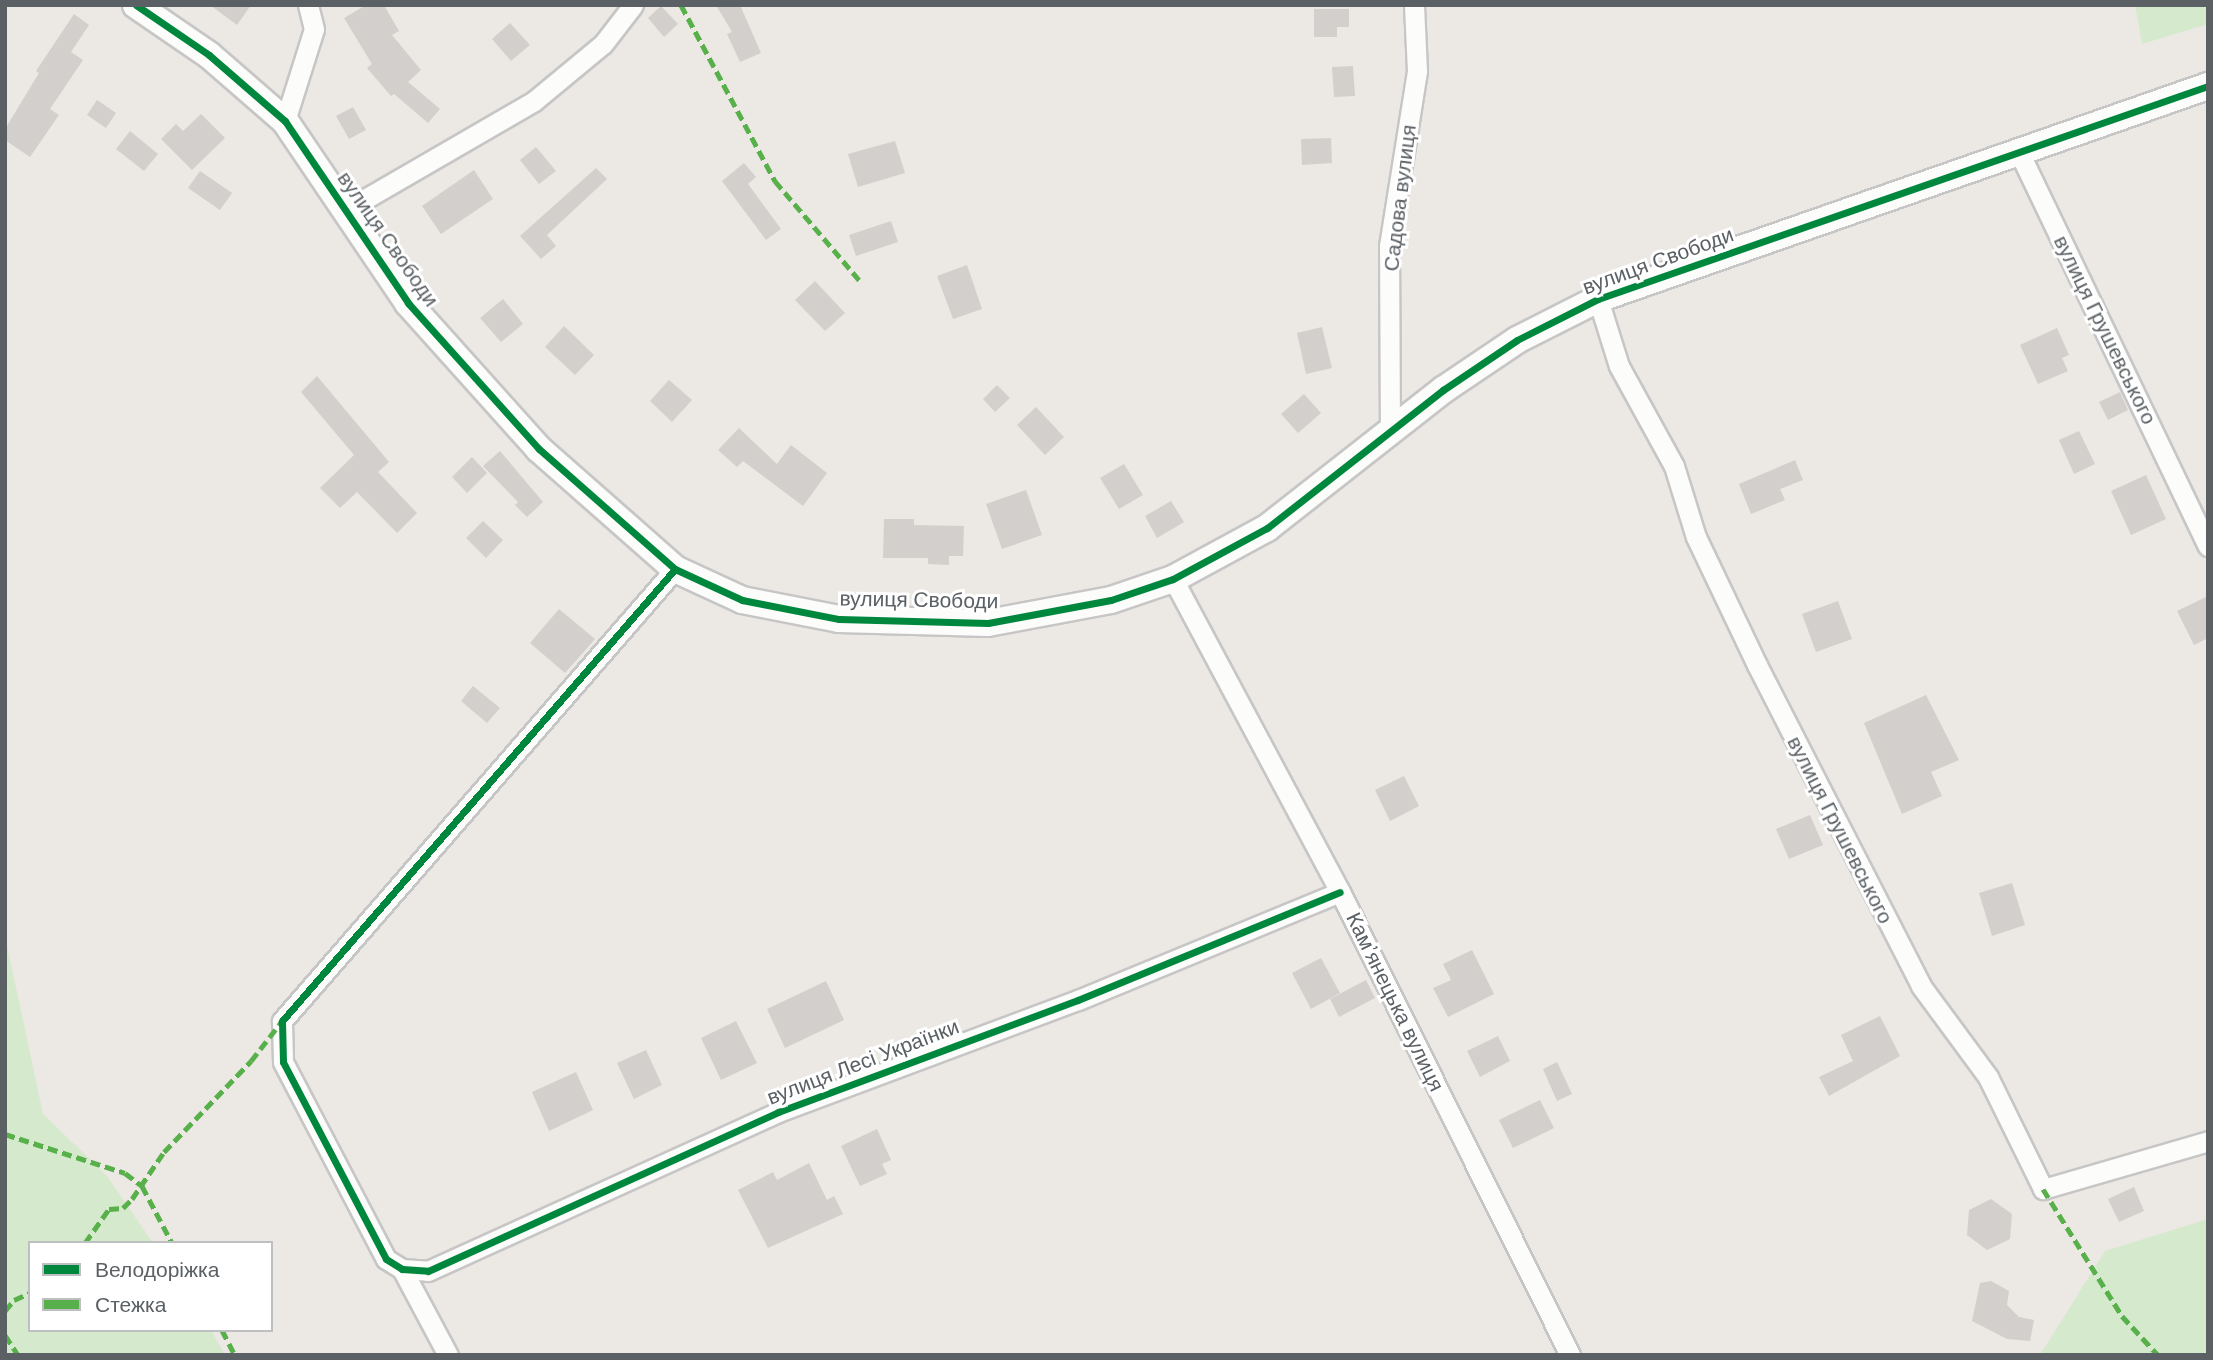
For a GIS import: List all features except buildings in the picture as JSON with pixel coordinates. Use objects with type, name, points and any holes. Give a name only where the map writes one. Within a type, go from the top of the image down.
[{"type":"street","name":"вулиця Свободи","points":[[136,5],[209,55],[285,121],[408,303],[539,449],[675,569],[742,600],[839,618],[988,622],[1111,600],[1173,579],[1267,528],[1517,340],[1598,299],[2208,86]]},
{"type":"street","points":[[285,121],[314,29],[308,5]]},
{"type":"street","points":[[346,210],[534,101],[603,44],[633,5]]},
{"type":"street","name":"Садова вулиця","points":[[1390,433],[1389,246],[1417,71],[1414,5]]},
{"type":"street","name":"вулиця Грушевського","points":[[2020,152],[2208,546]]},
{"type":"street","name":"вулиця Грушевського","points":[[1598,299],[1619,366],[1674,466],[1696,537],[1757,665],[1921,986],[1988,1077],[2043,1189],[2208,1140]]},
{"type":"street","points":[[448,1355],[402,1269],[386,1259],[283,1062],[282,1021],[675,569]]},
{"type":"street","name":"Камʼянецька вулиця","points":[[1173,579],[1340,892],[1570,1355]]},
{"type":"street","name":"вулиця Лесі Українки","points":[[402,1269],[428,1271],[778,1112],[1078,999],[1340,892]]},
{"type":"green space","points":[[2135,5],[2208,5],[2208,24],[2142,44]]},
{"type":"green space","points":[[5,936],[43,1114],[107,1176],[152,1241],[28,1241],[28,1332],[212,1332],[225,1355],[5,1355]]},
{"type":"green space","points":[[2208,1219],[2208,1355],[2040,1355],[2105,1251]]},
{"type":"marked path","points":[[681,5],[775,181],[860,281]]},
{"type":"marked path","points":[[86,1241],[109,1209],[123,1208],[132,1199],[164,1152],[251,1061],[282,1021]]},
{"type":"marked path","points":[[5,1134],[125,1173],[142,1186],[171,1241]]},
{"type":"marked path","points":[[2043,1189],[2122,1316],[2158,1355]]},
{"type":"marked path","points":[[5,1311],[14,1300],[28,1294]]},
{"type":"marked path","points":[[223,1332],[235,1355]]},
{"type":"marked path","points":[[5,1335],[18,1355]]},
{"type":"cycle path","points":[[136,5],[209,55],[285,121],[408,303],[539,449],[675,569],[742,600],[839,619],[988,623],[1111,600],[1173,579],[1267,528],[1443,390],[1517,340],[1598,299],[2208,86]]},
{"type":"cycle path","points":[[675,569],[282,1021],[283,1062],[386,1259],[402,1269],[428,1271],[778,1112],[1078,1000],[1340,892]]}]
